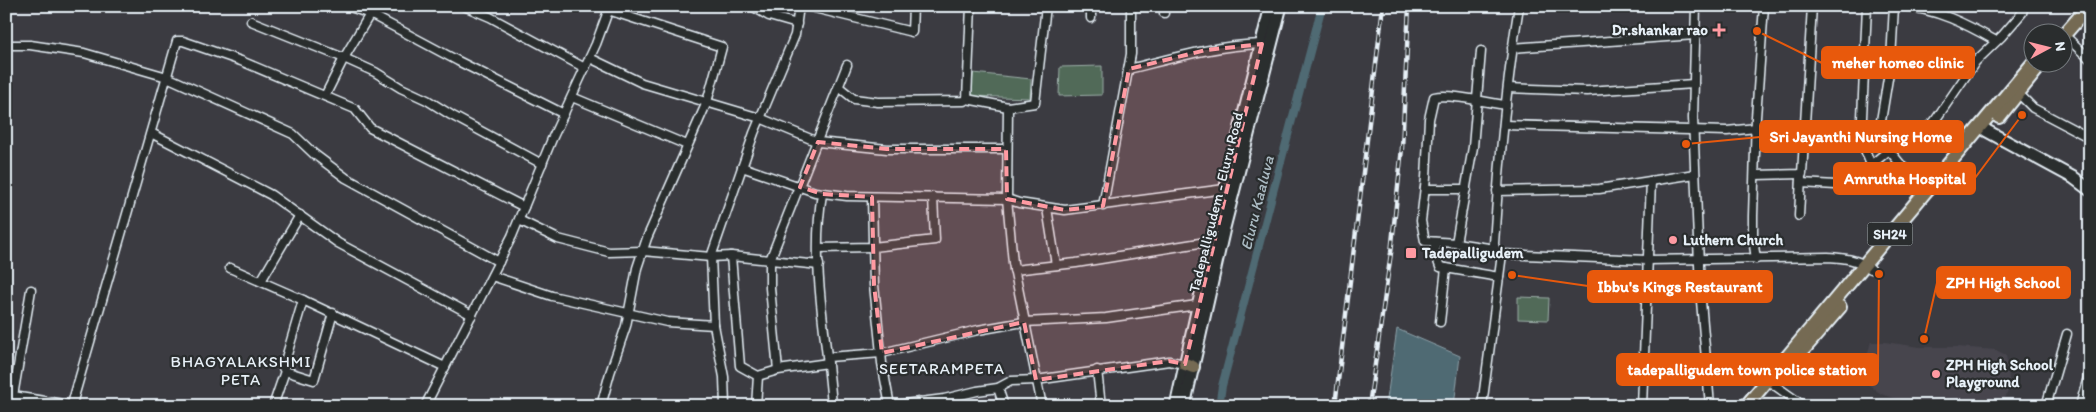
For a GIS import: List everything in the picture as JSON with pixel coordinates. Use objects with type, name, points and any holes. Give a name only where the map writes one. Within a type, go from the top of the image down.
[{"type":"main road","name":"Tadepalligudem - Eluru Road","points":[[1184,406],[1197,305],[1271,6]]},
{"type":"main road","name":"Tadepalligudem - Eluru Road","points":[[1176,406],[1189,365],[1272,47],[1280,6]]},
{"type":"main road","points":[[2067,22],[2081,6]]},
{"type":"main road","points":[[2074,23],[2089,6]]},
{"type":"main road","name":"SH24","points":[[2016,91],[2028,72]]},
{"type":"main road","name":"SH24","points":[[1746,406],[1770,382],[2034,72]]},
{"type":"main road","points":[[1980,133],[2074,178],[2090,190]]},
{"type":"main road","name":"SH24","points":[[1867,267],[1928,188],[1980,133]]},
{"type":"main road","name":"SH24","points":[[1756,406],[1770,382]]},
{"type":"street","points":[[348,6],[370,14],[564,114]]},
{"type":"street","points":[[464,6],[490,17],[585,68]]},
{"type":"street","points":[[752,6],[769,16],[797,24]]},
{"type":"street","points":[[725,406],[724,377],[714,325],[711,257],[760,118],[795,35],[799,6]]},
{"type":"street","points":[[806,6],[912,32],[913,6]]},
{"type":"street","points":[[967,99],[971,6]]},
{"type":"street","points":[[839,87],[854,99],[878,102],[964,101],[967,99],[1008,107],[1035,103],[1046,6]]},
{"type":"street","points":[[1091,18],[1092,6]]},
{"type":"street","points":[[1103,206],[1132,54],[1131,6]]},
{"type":"street","points":[[1495,249],[1497,191],[1512,48],[1519,6]]},
{"type":"street","points":[[1696,6],[1694,128],[1700,289],[1710,406]]},
{"type":"street","points":[[1756,259],[1752,239],[1756,128],[1764,6]]},
{"type":"street","points":[[1799,216],[1812,6]]},
{"type":"street","points":[[1867,6],[1861,140],[1872,164]]},
{"type":"street","points":[[1894,6],[1891,60],[1880,128],[1889,150],[1902,166],[1928,188]]},
{"type":"street","points":[[1902,6],[1918,8],[1947,16],[1970,26],[1996,42]]},
{"type":"street","points":[[1801,183],[1852,187],[1872,164],[1889,150],[1920,133],[1934,122],[1976,61],[2022,13],[2024,6]]},
{"type":"street","points":[[425,406],[519,220],[590,58],[609,8],[722,47],[707,102],[637,268],[629,312],[601,406]]},
{"type":"street","points":[[326,96],[344,58],[370,14]]},
{"type":"street","points":[[251,22],[375,72],[401,88],[427,100],[451,116],[542,164]]},
{"type":"street","points":[[1512,48],[1695,35]]},
{"type":"street","points":[[31,290],[10,397],[74,405],[138,170],[151,133],[177,41],[183,41],[241,61],[326,96],[355,110],[370,128],[524,207]]},
{"type":"street","points":[[1129,69],[1206,50],[1238,44],[1262,44]]},
{"type":"street","points":[[2074,44],[2090,59]]},
{"type":"street","points":[[6,45],[30,45],[84,53],[167,78],[293,134],[314,154],[342,173],[346,178],[499,262]]},
{"type":"street","points":[[1456,243],[1473,147],[1480,51]]},
{"type":"street","points":[[590,58],[642,83],[760,118],[818,142],[887,149],[1006,149]]},
{"type":"street","points":[[778,370],[770,288],[770,260],[848,65]]},
{"type":"street","points":[[1508,88],[1587,91],[1694,84]]},
{"type":"street","points":[[2016,91],[2033,108],[2090,138]]},
{"type":"street","points":[[572,96],[688,145]]},
{"type":"street","points":[[1506,105],[1441,96],[1434,97],[1429,119],[1421,223],[1425,241],[1456,243],[1495,249],[1496,252],[1502,254],[1647,260],[1828,256],[1849,259],[1867,267]]},
{"type":"street","points":[[1008,107],[1006,149],[1007,199],[1014,270],[1042,406]]},
{"type":"street","points":[[1504,125],[1694,128],[1728,131],[1756,128]]},
{"type":"street","points":[[151,133],[271,195],[338,243],[368,261],[472,315]]},
{"type":"street","points":[[742,167],[822,194],[872,197],[1007,199],[1065,210],[1225,189]]},
{"type":"street","points":[[1497,191],[1599,189],[1696,174]]},
{"type":"street","points":[[1755,174],[1802,174]]},
{"type":"street","points":[[1642,406],[1651,181]]},
{"type":"street","points":[[1425,189],[1466,189]]},
{"type":"street","points":[[822,194],[819,248],[821,312],[832,406]]},
{"type":"street","points":[[872,197],[874,285],[882,362],[890,406],[944,399],[977,390],[998,388],[1011,381],[1036,380],[1169,361],[1189,365]]},
{"type":"street","points":[[819,248],[873,247],[935,240],[933,197]]},
{"type":"street","points":[[1047,208],[1056,265]]},
{"type":"street","points":[[261,281],[300,214]]},
{"type":"street","points":[[519,220],[558,239],[609,252],[643,251],[711,257],[731,256],[819,265]]},
{"type":"street","points":[[1014,270],[1212,241]]},
{"type":"street","points":[[1435,242],[1435,253],[1440,267],[1499,277]]},
{"type":"street","points":[[1482,406],[1502,254]]},
{"type":"street","points":[[731,256],[740,366],[758,376],[828,360],[882,353],[978,330],[1024,322],[1106,318],[1197,305]]},
{"type":"street","points":[[230,268],[333,313],[445,367]]},
{"type":"street","points":[[1440,322],[1446,268]]},
{"type":"street","points":[[492,276],[552,296],[667,322],[714,325]]},
{"type":"street","points":[[273,406],[285,370],[283,368],[303,300]]},
{"type":"street","points":[[285,370],[314,380],[333,313]]},
{"type":"street","points":[[2046,406],[2067,334]]},
{"type":"street","points":[[1097,370],[1100,406]]},
{"type":"street","points":[[2080,406],[2090,370]]},
{"type":"street","points":[[756,406],[758,376]]},
{"type":"street","points":[[1770,382],[1804,406]]},
{"type":"street","points":[[998,388],[1004,406]]},
{"type":"highlighted area","points":[[1262,44],[1185,364],[1169,361],[1036,380],[1024,322],[882,353],[874,285],[872,197],[822,194],[800,187],[818,142],[887,149],[1006,149],[1007,199],[1065,210],[1103,206],[1129,69],[1206,50]]},
{"type":"shaded area","name":"ZPH High School Playground","points":[[1871,342],[1920,347],[1996,350],[2006,355],[2010,386],[2002,406],[1922,406],[1881,394],[1865,382],[1864,365]]},
{"type":"green space","points":[[1102,66],[1102,95],[1059,96],[1060,67]]},
{"type":"green space","points":[[973,73],[1031,79],[1030,98],[971,96]]},
{"type":"green space","points":[[1518,297],[1549,298],[1548,320],[1518,319]]},
{"type":"water","points":[[1397,329],[1460,356],[1454,406],[1386,406]]},
{"type":"waterway","name":"Eluru Kaaluva","points":[[1219,406],[1222,386],[1322,6]]},
{"type":"railway","points":[[1335,406],[1383,6]]},
{"type":"railway","points":[[1369,406],[1391,253],[1402,148],[1409,6]]},
{"type":"place","name":"Dr.shankar rao","points":[[1719,30]]},
{"type":"place","name":"meher homeo clinic","points":[[1757,31]]},
{"type":"place","name":"Amrutha Hospital","points":[[2022,115]]},
{"type":"place","name":"Sri Jayanthi Nursing Home","points":[[1686,144]]},
{"type":"place","name":"Luthern Church","points":[[1673,240]]},
{"type":"place","name":"Tadepalligudem","points":[[1411,253]]},
{"type":"place","name":"tadepalligudem town police station","points":[[1879,274]]},
{"type":"place","name":"Ibbu's Kings Restaurant","points":[[1512,275]]},
{"type":"place","name":"ZPH High School","points":[[1924,339]]},
{"type":"place","name":"ZPH High School Playground","points":[[1936,374]]},
{"type":"district","name":"SEETARAMPETA","points":[[942,368]]},
{"type":"district","name":"BHAGYALAKSHMI PETA","points":[[241,370]]}]
